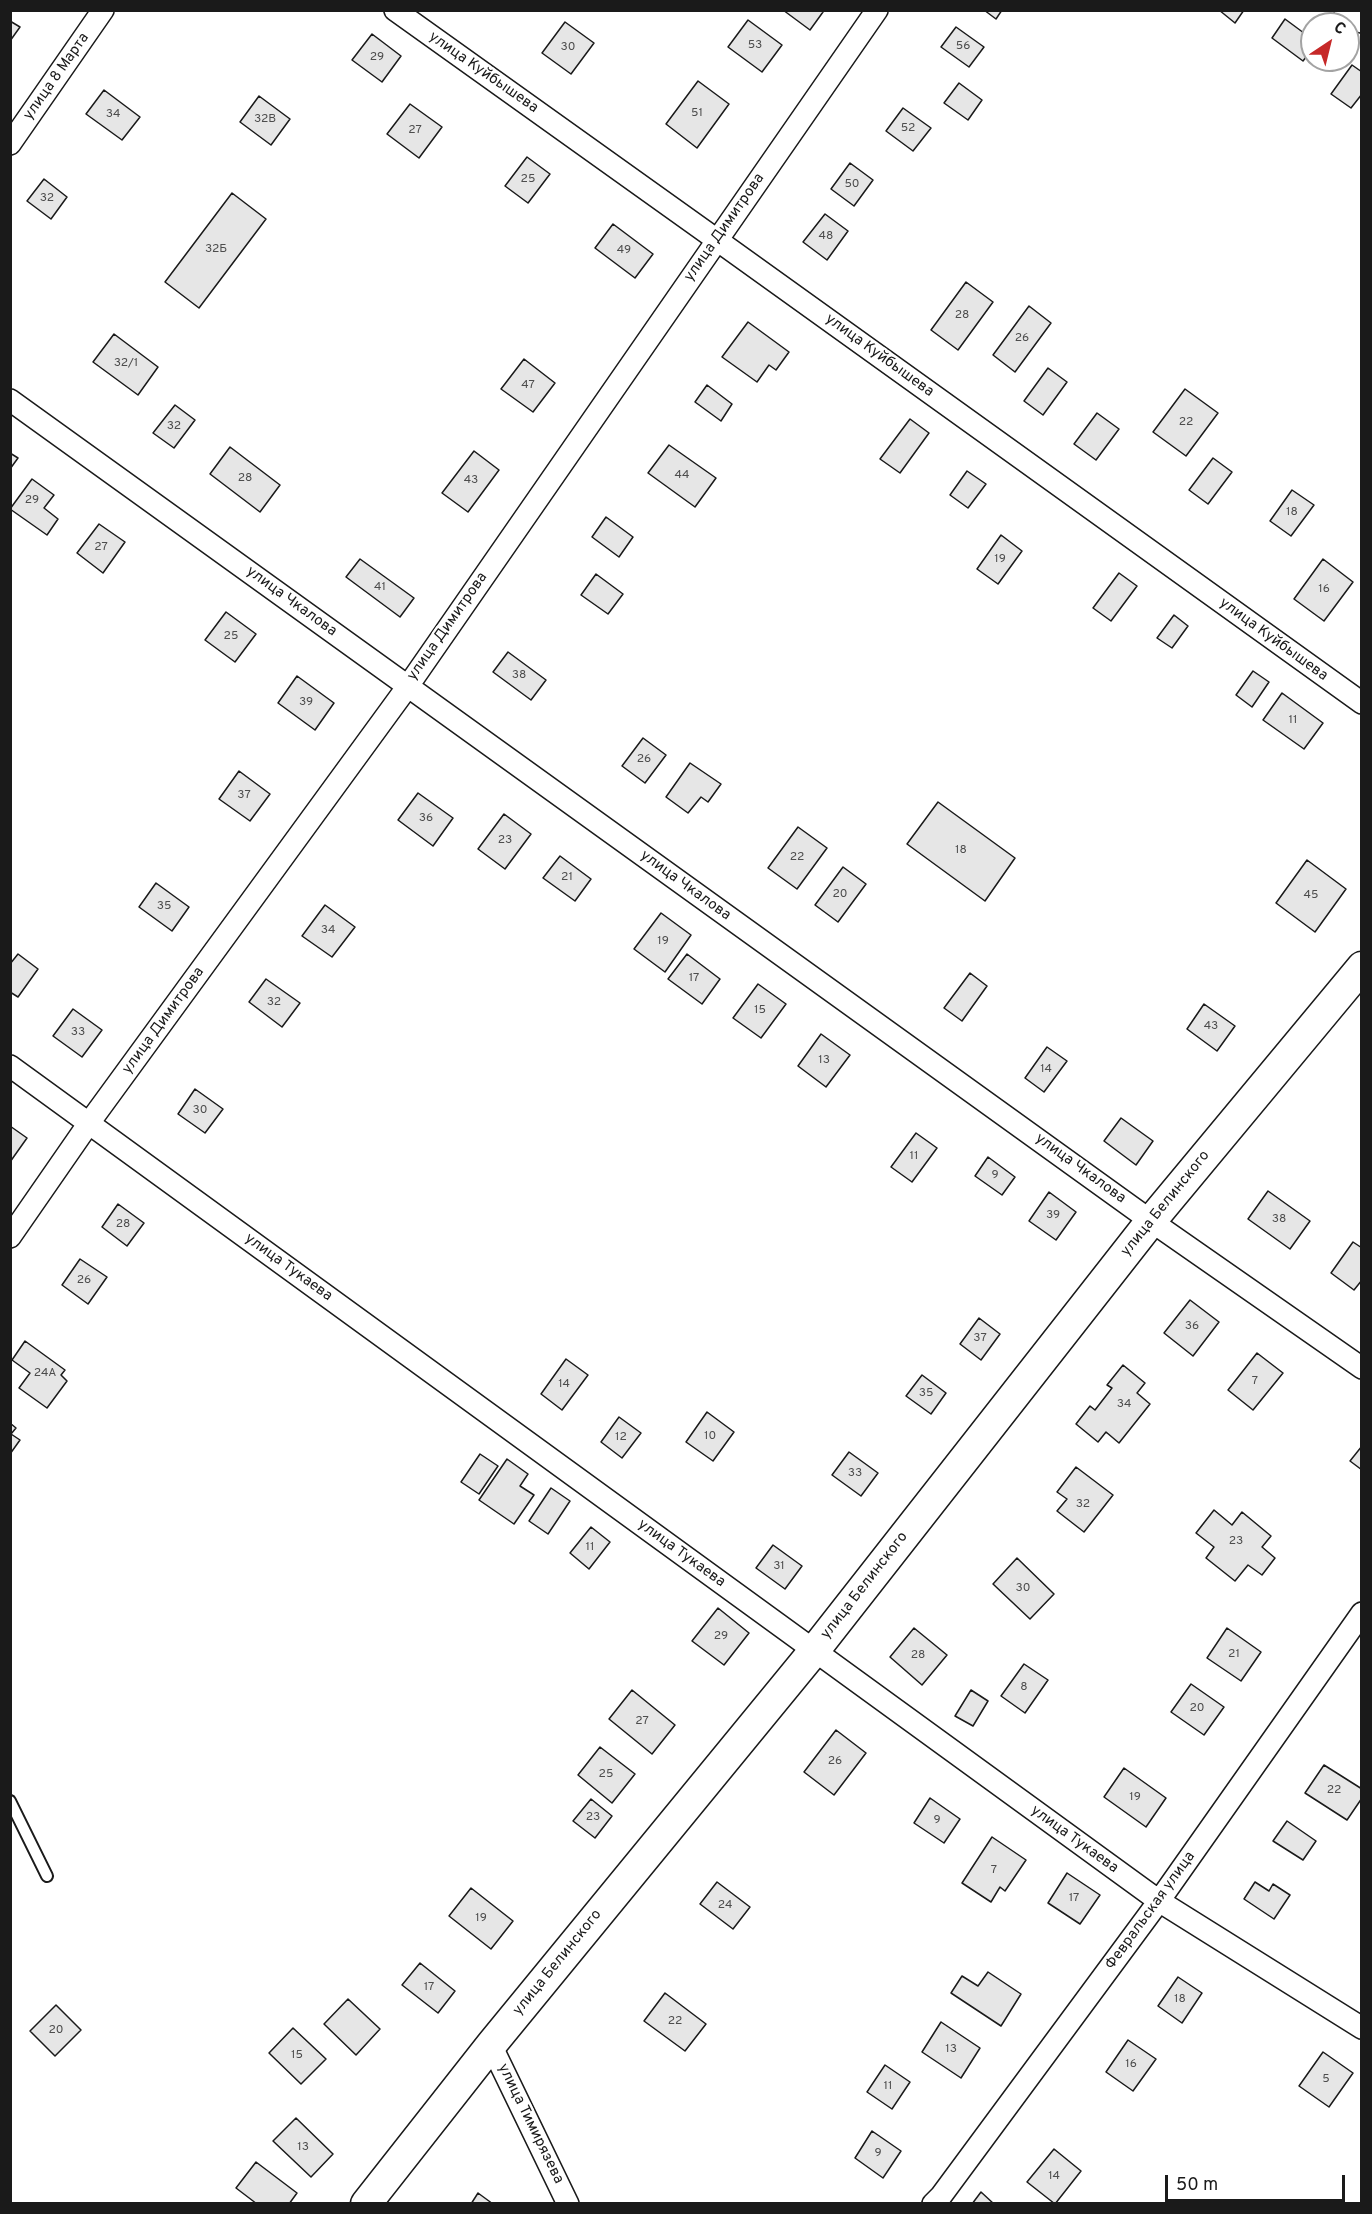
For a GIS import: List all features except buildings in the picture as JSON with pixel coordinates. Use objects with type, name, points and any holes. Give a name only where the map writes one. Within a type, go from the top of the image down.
[{"type":"street","name":"улица 8 Марта","points":[[10,144],[103,10]]},
{"type":"street","name":"улица Куйбышева","points":[[395,10],[1362,703]]},
{"type":"street","name":"улица Димитрова","points":[[10,1237],[89,1123],[408,686],[877,10]]},
{"type":"street","points":[[1345,10],[1362,22]]},
{"type":"street","name":"улица Чкалова","points":[[10,400],[1151,1221],[1362,1368]]},
{"type":"street","name":"улица Белинского","points":[[366,2204],[491,2045],[814,1651],[1151,1221],[1362,967]]},
{"type":"street","name":"улица Тукаева","points":[[10,1066],[1159,1901],[1362,2028]]},
{"type":"street","name":"Февральская улица","points":[[933,2204],[1159,1901],[1362,1613]]},
{"type":"street","name":"улица Тимирязева","points":[[491,2045],[568,2204]]},
{"type":"lane","points":[[10,1802],[47,1876]]}]
